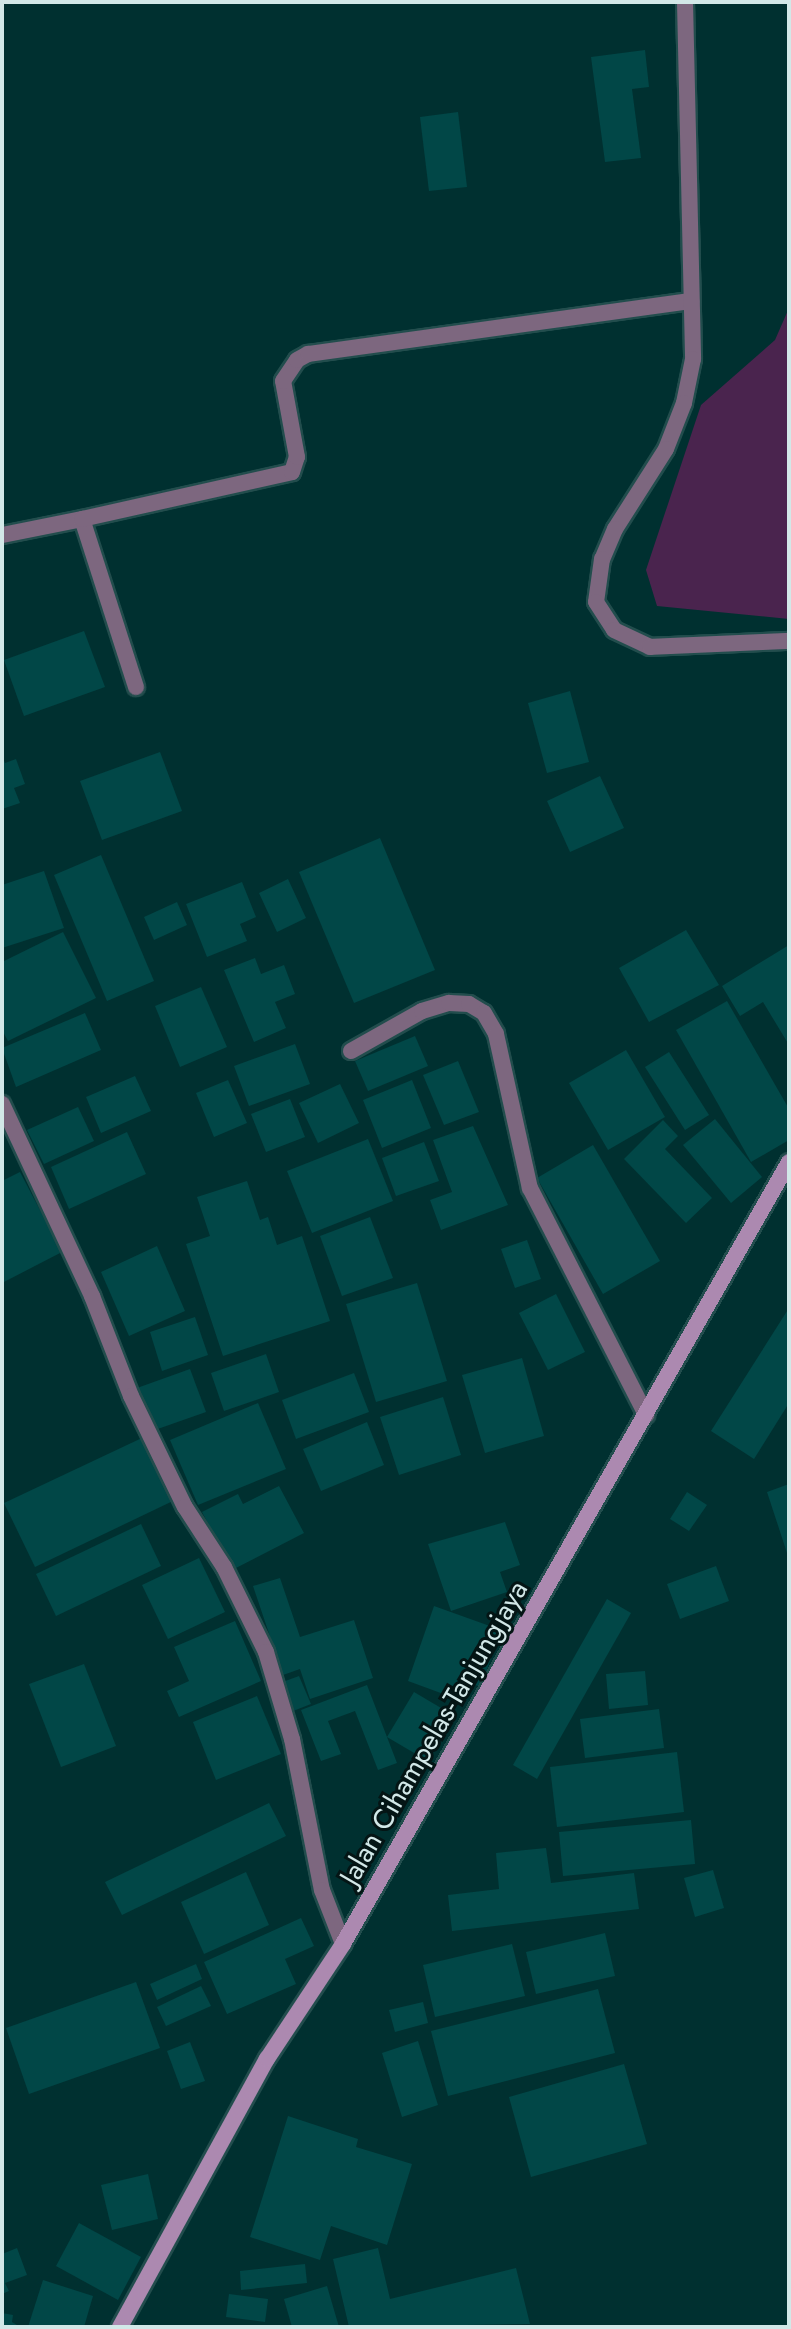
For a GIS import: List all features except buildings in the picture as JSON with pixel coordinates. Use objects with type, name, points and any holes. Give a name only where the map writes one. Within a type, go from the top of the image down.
[{"type":"main road","name":"Jalan Cihampelas-Tanjungjaya","points":[[120,2327],[267,2059],[343,1944],[789,1162]]},
{"type":"street","points":[[685,2],[693,359],[684,403],[666,449],[615,529],[602,559],[596,602],[614,630],[650,647],[789,641]]},
{"type":"street","points":[[2,535],[292,472],[297,457],[283,381],[308,354],[691,301]]},
{"type":"street","points":[[82,519],[136,687]]},
{"type":"street","points":[[351,1051],[422,1011],[449,1003],[469,1004],[484,1013],[496,1034],[530,1188],[646,1415]]},
{"type":"street","points":[[2,1104],[92,1296],[131,1396],[185,1507],[224,1567],[266,1652],[292,1739],[322,1890],[343,1944]]},
{"type":"shaded area","points":[[789,308],[789,619],[657,606],[646,570],[701,405],[775,340]]}]
